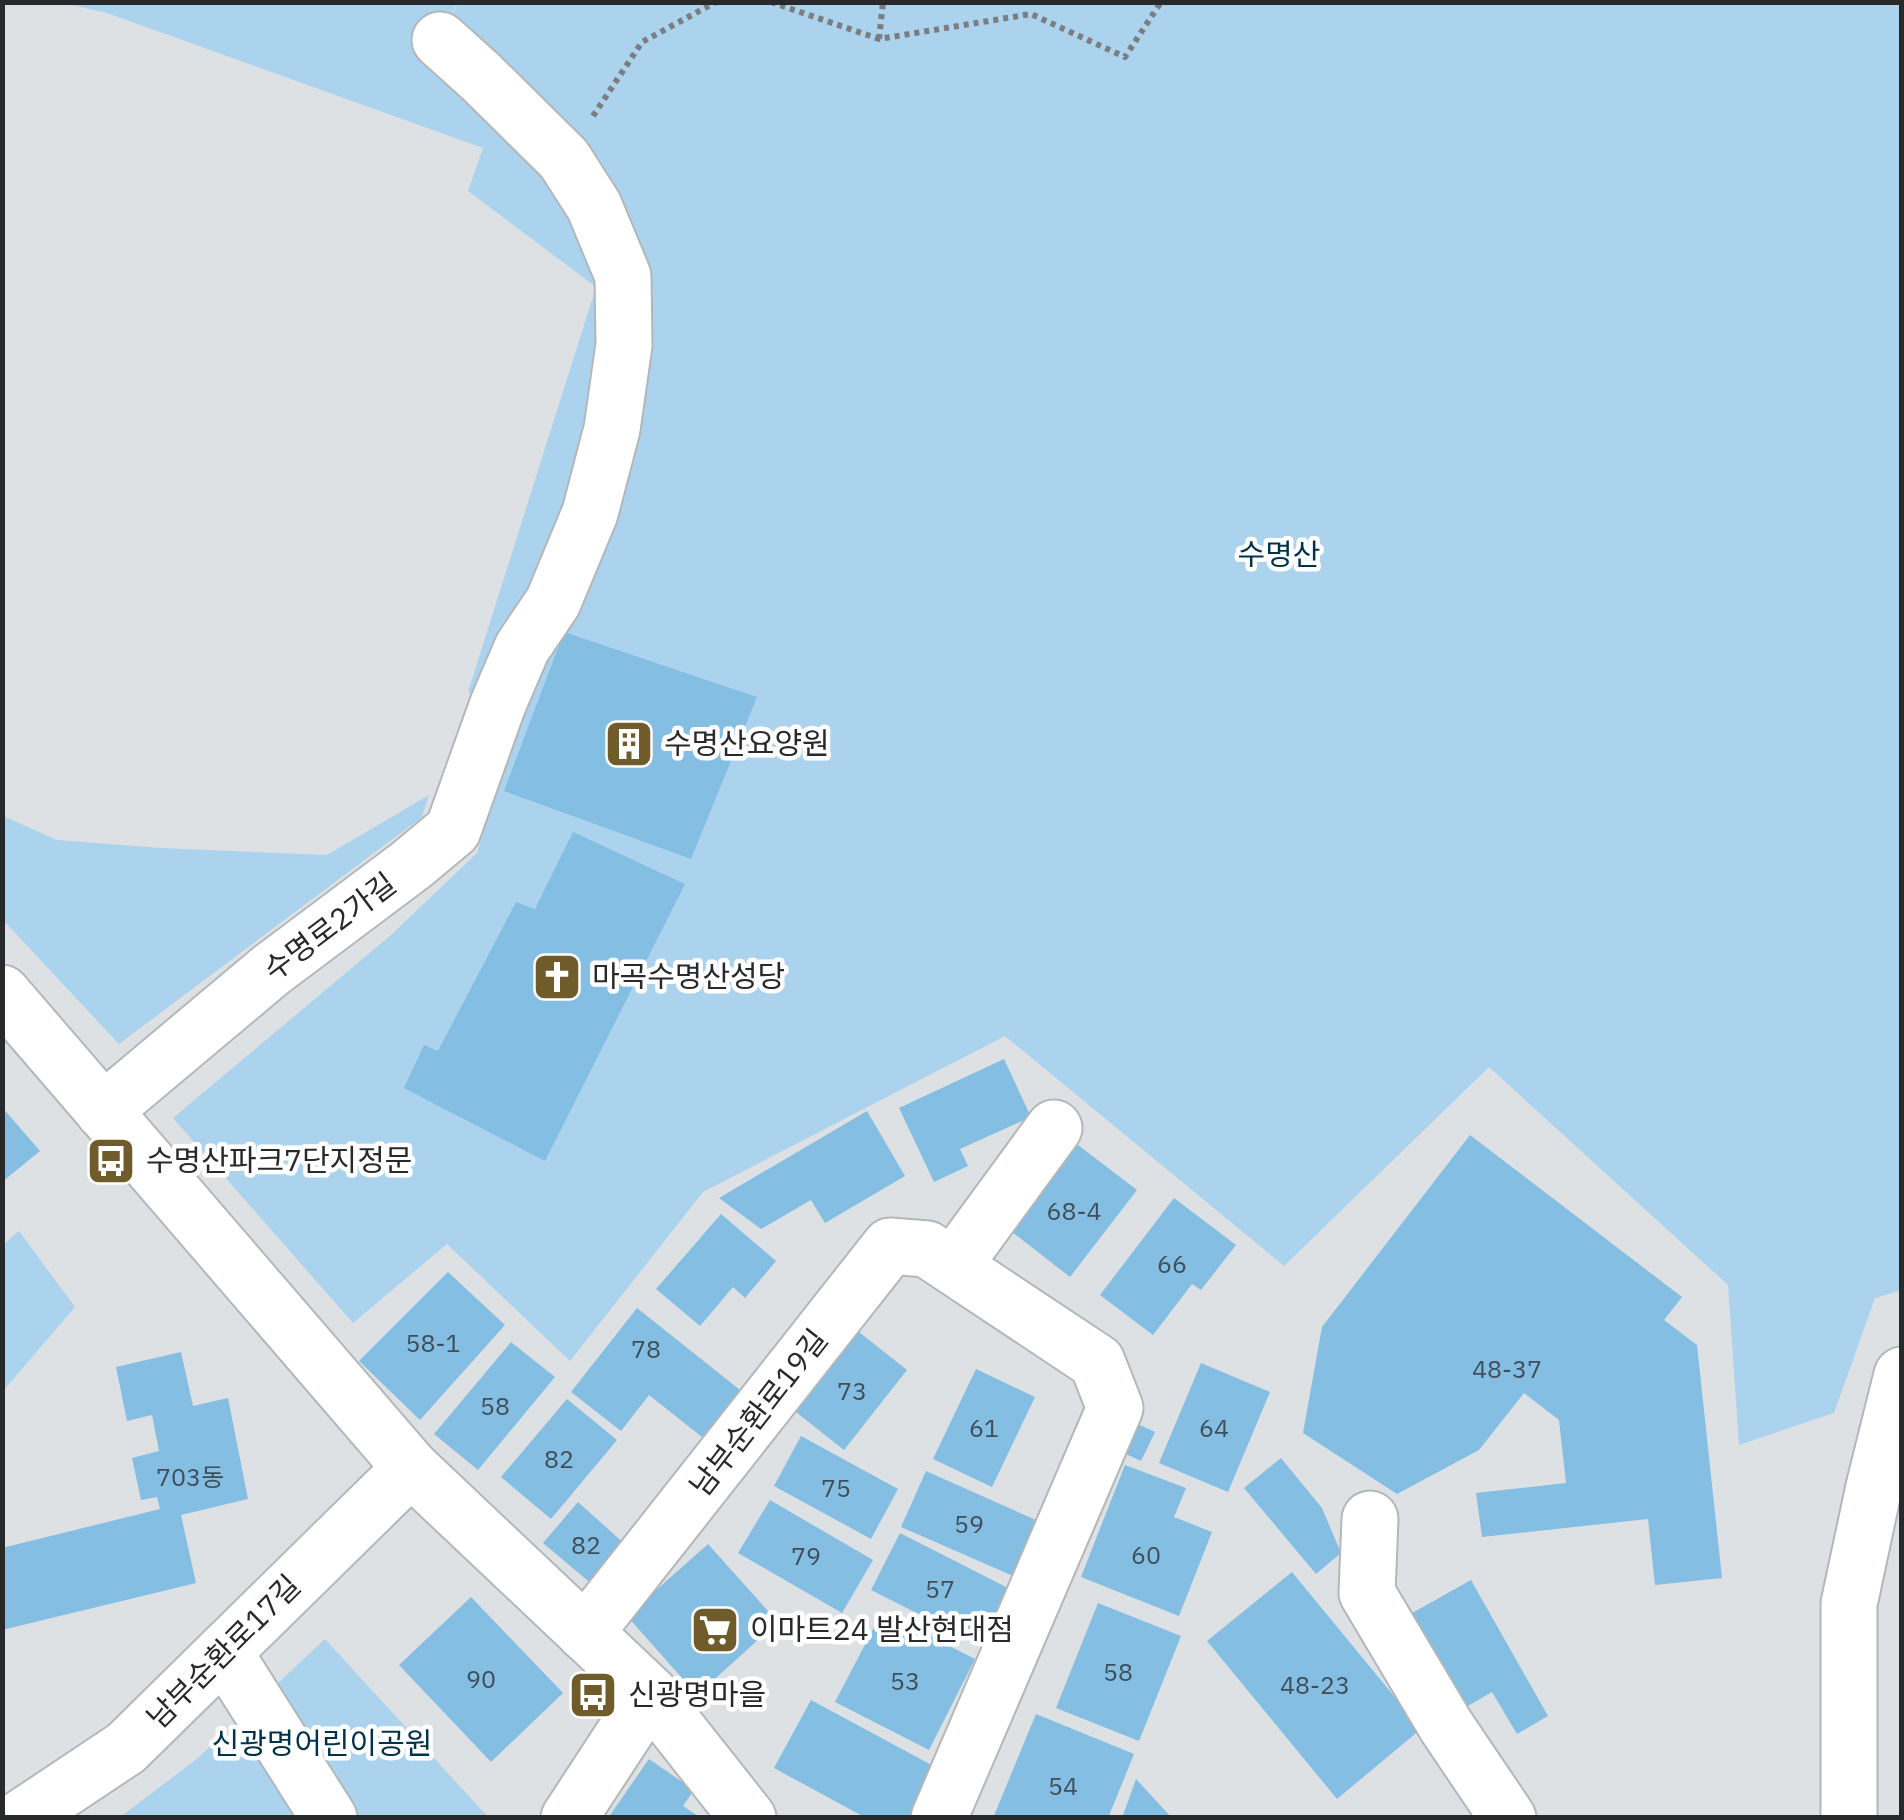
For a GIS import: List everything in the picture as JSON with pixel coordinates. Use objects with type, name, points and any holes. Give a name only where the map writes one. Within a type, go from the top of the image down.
[{"type":"street","name":"수명로2가길","points":[[104,1111],[271,970],[453,830],[522,648],[554,602],[590,513],[612,429],[624,344],[623,276],[594,206],[564,159],[440,40]]},
{"type":"street","points":[[2,993],[411,1468],[650,1694],[748,1818]]},
{"type":"street","points":[[953,1266],[1054,1128]]},
{"type":"street","name":"남부순환로19길","points":[[586,1633],[890,1246],[927,1249],[1097,1362],[1115,1408],[938,1818]]},
{"type":"street","points":[[1849,1818],[1849,1604],[1902,1375]]},
{"type":"street","name":"남부순환로17길","points":[[22,1818],[126,1748],[411,1468]]},
{"type":"street","points":[[1370,1519],[1366,1593],[1446,1726],[1508,1818]]},
{"type":"street","points":[[224,1652],[328,1818]]},
{"type":"street","points":[[569,1818],[650,1694]]},
{"type":"path","points":[[564,159],[642,42],[716,2]]},
{"type":"path","points":[[771,2],[878,40],[1031,14],[1126,57],[1161,2]]},
{"type":"path","points":[[878,40],[883,2]]},
{"type":"green space","name":"수명산","points":[[458,2],[1901,3],[1902,1290],[1875,1298],[1834,1413],[1739,1445],[1728,1285],[1489,1067],[1284,1266],[1005,1036],[703,1192],[570,1361],[447,1244],[353,1323],[173,1118],[391,935],[477,853],[518,712],[468,692],[596,287],[468,191],[483,148],[107,13],[63,3],[457,3],[433,49]]},
{"type":"green space","points":[[429,795],[422,817],[119,1044],[3,920],[3,816],[57,840],[327,855]]},
{"type":"green space","points":[[19,1231],[75,1307],[3,1391],[3,1245]]},
{"type":"green space","name":"신광명어린이공원","points":[[325,1639],[488,1817],[119,1818],[198,1758]]},
{"type":"building","name":"수명산요양원","points":[[564,632],[757,697],[691,859],[504,791]]},
{"type":"building","name":"마곡수명산성당","points":[[573,832],[685,884],[545,1161],[404,1088],[424,1045],[438,1051],[516,902],[535,909]]},
{"type":"building","points":[[1004,1059],[1031,1117],[960,1149],[968,1166],[934,1182],[899,1108]]},
{"type":"building","points":[[2,1107],[40,1151],[2,1182]]},
{"type":"building","points":[[867,1111],[905,1176],[825,1223],[811,1200],[761,1229],[719,1198]]},
{"type":"building","points":[[1470,1135],[1682,1297],[1664,1320],[1697,1345],[1722,1578],[1655,1585],[1648,1519],[1482,1537],[1476,1493],[1566,1483],[1559,1420],[1524,1393],[1479,1450],[1397,1494],[1303,1433],[1322,1327]]},
{"type":"building","points":[[1078,1145],[1137,1190],[1070,1277],[1012,1232]]},
{"type":"building","points":[[1174,1198],[1236,1245],[1201,1290],[1192,1284],[1153,1335],[1100,1295]]},
{"type":"building","points":[[721,1214],[776,1261],[745,1298],[733,1287],[700,1326],[656,1289]]},
{"type":"building","points":[[448,1272],[505,1325],[420,1420],[359,1361]]},
{"type":"building","points":[[637,1308],[740,1390],[702,1437],[649,1395],[621,1431],[571,1392]]},
{"type":"building","points":[[859,1332],[907,1370],[844,1450],[796,1412]]},
{"type":"building","points":[[511,1342],[555,1377],[478,1470],[434,1434]]},
{"type":"building","points":[[181,1352],[193,1406],[228,1398],[248,1499],[181,1515],[196,1583],[2,1630],[2,1548],[160,1509],[157,1497],[141,1500],[132,1458],[159,1451],[152,1415],[127,1421],[116,1367]]},
{"type":"building","points":[[1201,1363],[1270,1392],[1228,1492],[1159,1463]]},
{"type":"building","points":[[976,1369],[1035,1397],[992,1487],[933,1459]]},
{"type":"building","points":[[567,1399],[617,1440],[551,1519],[501,1477]]},
{"type":"building","points":[[1127,1419],[1155,1432],[1141,1461],[1113,1448]]},
{"type":"building","points":[[801,1436],[898,1489],[871,1539],[774,1486]]},
{"type":"building","points":[[1281,1458],[1322,1508],[1341,1553],[1316,1574],[1244,1488]]},
{"type":"building","points":[[1125,1465],[1186,1488],[1174,1517],[1212,1532],[1179,1616],[1081,1577]]},
{"type":"building","points":[[926,1471],[1038,1521],[1013,1576],[901,1527]]},
{"type":"building","points":[[770,1500],[873,1560],[842,1613],[738,1553]]},
{"type":"building","points":[[578,1502],[628,1547],[594,1586],[543,1543]]},
{"type":"building","points":[[900,1533],[1008,1588],[980,1645],[871,1590]]},
{"type":"building","points":[[708,1544],[778,1622],[697,1695],[627,1616]]},
{"type":"building","points":[[1292,1572],[1421,1729],[1337,1799],[1207,1641]]},
{"type":"building","points":[[1471,1580],[1548,1716],[1517,1734],[1492,1692],[1461,1710],[1407,1616]]},
{"type":"building","points":[[471,1597],[563,1693],[491,1762],[399,1665]]},
{"type":"building","points":[[1098,1603],[1181,1636],[1139,1741],[1056,1708]]},
{"type":"building","points":[[882,1612],[975,1659],[929,1750],[835,1702]]},
{"type":"building","points":[[811,1700],[939,1769],[913,1818],[866,1818],[774,1768]]},
{"type":"building","points":[[1036,1714],[1134,1754],[1108,1818],[993,1818]]},
{"type":"building","points":[[649,1759],[694,1790],[683,1806],[701,1818],[608,1818]]},
{"type":"building","points":[[1136,1779],[1172,1818],[1122,1818]]},
{"type":"place","name":"수명산요양원","points":[[629,744]]},
{"type":"place","name":"마곡수명산성당","points":[[557,977]]},
{"type":"place","name":"수명산파크7단지정문","points":[[111,1161]]},
{"type":"place","name":"이마트24 발산현대점","points":[[715,1630]]},
{"type":"place","name":"신광명마을","points":[[593,1695]]}]
